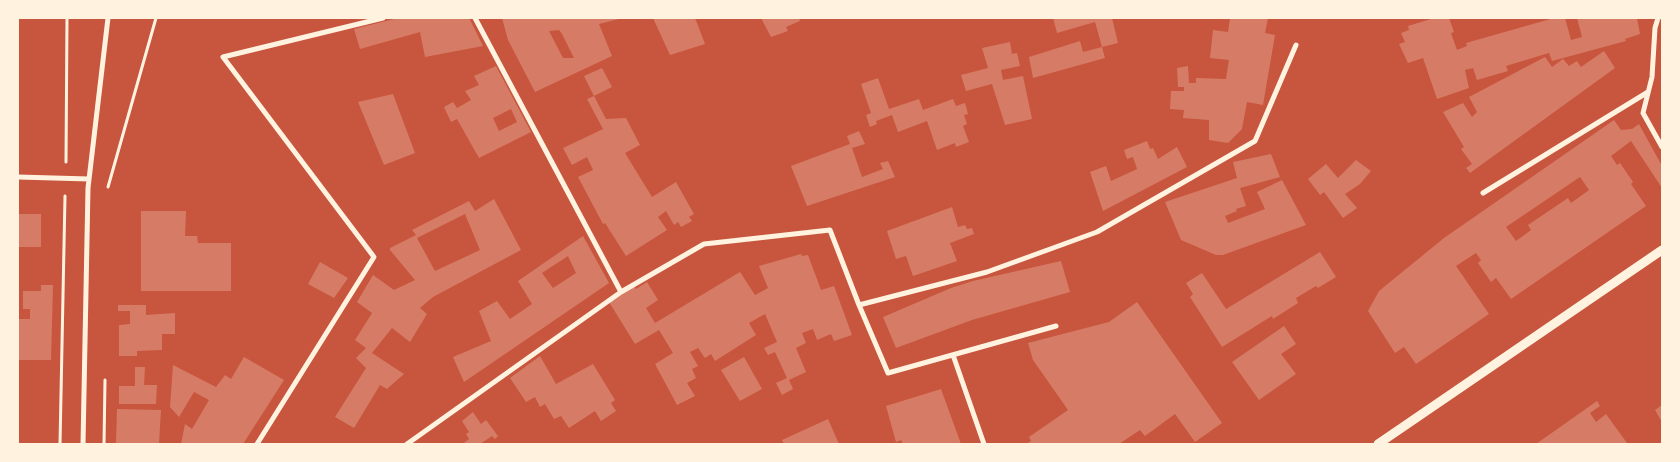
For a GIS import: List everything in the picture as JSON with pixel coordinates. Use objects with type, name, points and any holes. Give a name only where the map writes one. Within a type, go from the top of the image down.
[{"type":"street","points":[[83,444],[89,179],[108,18]]},
{"type":"street","points":[[257,444],[374,257],[223,57],[383,18]]},
{"type":"street","points":[[475,18],[621,292]]},
{"type":"street","points":[[1658,18],[1655,28],[1652,77],[1643,112],[1662,148]]},
{"type":"street","points":[[859,305],[986,272],[1097,232],[1255,141],[1296,45]]},
{"type":"street","points":[[1483,192],[1648,92]]},
{"type":"street","points":[[18,177],[89,179]]},
{"type":"street","points":[[407,444],[621,292],[704,244],[830,230],[888,373],[1056,326]]},
{"type":"street","points":[[1378,444],[1662,250]]},
{"type":"street","points":[[953,354],[984,444]]},
{"type":"path","points":[[60,444],[66,179],[67,18]]},
{"type":"path","points":[[108,189],[156,18]]},
{"type":"path","points":[[104,444],[105,375]]},
{"type":"building","points":[[398,18],[469,18],[483,46],[425,57],[420,32],[360,49],[354,29]]},
{"type":"building","points":[[502,18],[623,18],[599,24],[612,56],[535,92],[508,40]],"holes":[[[559,30],[574,58],[563,58],[549,31]]]},
{"type":"building","points":[[653,18],[695,18],[705,44],[670,55]]},
{"type":"building","points":[[761,18],[799,18],[800,21],[786,27],[788,31],[771,37]]},
{"type":"building","points":[[1053,18],[1112,18],[1118,43],[1102,47],[1095,22],[1057,33]]},
{"type":"building","points":[[1230,18],[1268,18],[1265,33],[1275,35],[1263,105],[1247,102],[1242,129],[1228,143],[1209,140],[1209,120],[1183,118],[1184,110],[1170,109],[1171,91],[1184,91],[1184,87],[1178,87],[1177,68],[1188,66],[1189,83],[1196,83],[1196,78],[1226,79],[1229,60],[1210,58],[1213,30],[1228,32]]},
{"type":"building","points":[[1434,18],[1449,18],[1454,32],[1451,33],[1457,50],[1467,46],[1466,43],[1554,18],[1565,18],[1571,40],[1582,37],[1577,18],[1637,18],[1640,34],[1625,39],[1626,41],[1552,61],[1549,53],[1506,66],[1508,71],[1477,80],[1473,68],[1465,70],[1469,88],[1437,99],[1423,58],[1408,63],[1399,44],[1405,42],[1401,33],[1409,30],[1408,26]]},
{"type":"building","points":[[1080,41],[1083,52],[1102,47],[1105,58],[1033,78],[1029,57]]},
{"type":"building","points":[[1010,42],[1012,54],[1017,53],[1020,66],[1001,70],[1003,80],[1023,76],[1032,119],[1005,125],[992,84],[966,91],[961,75],[988,68],[982,48]]},
{"type":"building","points":[[1604,51],[1615,68],[1470,173],[1466,168],[1472,164],[1461,149],[1464,147],[1443,112],[1463,103],[1472,117],[1477,112],[1469,97],[1545,57],[1552,67],[1563,59],[1569,66],[1577,61],[1581,67]]},
{"type":"building","points":[[496,66],[531,132],[479,158],[457,119],[451,122],[444,107],[453,102],[457,108],[471,100],[465,91],[479,85],[474,76]],"holes":[[[511,109],[517,122],[499,131],[493,118]]]},
{"type":"building","points":[[602,68],[612,87],[594,96],[584,76]]},
{"type":"building","points":[[878,78],[889,109],[919,99],[923,110],[953,99],[956,106],[965,103],[968,114],[964,115],[967,124],[963,126],[969,142],[956,147],[955,143],[937,150],[927,121],[898,132],[892,115],[876,121],[877,124],[870,127],[866,115],[871,113],[861,84]]},
{"type":"building","points":[[393,94],[415,153],[384,165],[358,102]]},
{"type":"building","points":[[594,96],[606,119],[626,118],[640,145],[625,153],[652,197],[676,182],[694,214],[689,217],[692,221],[681,227],[678,222],[674,225],[666,211],[658,217],[667,230],[626,256],[605,223],[603,224],[578,177],[593,170],[587,157],[572,165],[563,148],[603,129],[587,99]]},
{"type":"building","points":[[1614,120],[1621,130],[1632,129],[1639,124],[1662,166],[1662,188],[1631,141],[1611,156],[1617,165],[1620,163],[1646,206],[1511,299],[1496,278],[1491,282],[1478,263],[1481,260],[1476,253],[1456,266],[1489,314],[1416,364],[1404,347],[1395,353],[1368,311],[1379,291],[1444,238]],"holes":[[[1580,177],[1589,190],[1571,203],[1568,198],[1528,225],[1531,230],[1516,241],[1506,227]]]},
{"type":"building","points":[[859,131],[865,144],[852,148],[862,177],[883,169],[880,163],[888,161],[895,177],[807,206],[791,166],[850,144],[847,136]]},
{"type":"building","points":[[1147,141],[1150,149],[1153,148],[1158,159],[1177,147],[1187,167],[1103,211],[1090,172],[1106,166],[1111,181],[1137,169],[1133,157],[1127,159],[1124,150]]},
{"type":"building","points":[[1271,154],[1280,177],[1240,188],[1246,206],[1236,209],[1237,211],[1225,216],[1228,223],[1265,209],[1257,192],[1282,180],[1306,225],[1223,255],[1216,255],[1181,240],[1165,202],[1237,178],[1233,162]]},
{"type":"building","points":[[1356,160],[1371,171],[1360,184],[1345,194],[1357,208],[1343,218],[1324,192],[1320,195],[1308,179],[1326,164],[1338,178]]},
{"type":"building","points":[[494,199],[521,250],[433,297],[420,308],[427,314],[410,342],[392,328],[372,353],[404,374],[387,389],[380,385],[354,428],[335,417],[366,368],[356,358],[366,348],[355,340],[372,313],[357,302],[373,275],[394,290],[415,280],[390,248],[416,235],[412,230],[469,201],[475,211]],"holes":[[[465,214],[480,250],[435,271],[417,238]]]},
{"type":"building","points":[[952,207],[958,227],[965,225],[967,229],[972,228],[974,234],[950,243],[957,261],[913,276],[906,256],[896,259],[887,231]]},
{"type":"building","points":[[141,211],[186,211],[185,236],[197,236],[198,243],[231,243],[231,291],[141,291]]},
{"type":"building","points":[[18,214],[41,214],[41,247],[18,247]]},
{"type":"building","points":[[583,236],[609,283],[464,382],[453,357],[491,341],[479,311],[497,301],[510,319],[532,304],[518,281]],"holes":[[[568,256],[576,273],[553,288],[542,273]]]},
{"type":"building","points":[[1320,252],[1336,277],[1296,298],[1298,303],[1273,319],[1272,316],[1222,347],[1190,297],[1193,294],[1186,283],[1202,273],[1226,309]]},
{"type":"building","points":[[801,254],[802,256],[808,255],[821,290],[834,286],[852,335],[834,341],[831,334],[817,340],[813,329],[802,333],[806,343],[796,348],[806,372],[789,380],[793,389],[782,395],[776,383],[787,378],[775,352],[768,355],[764,348],[777,342],[765,314],[749,323],[756,335],[715,361],[711,354],[705,358],[698,348],[690,352],[698,366],[692,369],[696,378],[687,383],[695,396],[677,405],[655,364],[673,353],[659,330],[635,344],[609,302],[634,286],[636,289],[647,282],[658,300],[646,308],[655,323],[740,272],[755,295],[768,288],[759,266]]},
{"type":"building","points":[[1061,261],[1070,292],[972,320],[896,348],[883,317],[951,288],[973,281]]},
{"type":"building","points":[[320,262],[348,278],[334,298],[308,284]]},
{"type":"building","points":[[41,285],[53,285],[51,360],[18,360],[18,319],[30,319],[30,309],[23,309],[23,291],[41,291]]},
{"type":"building","points":[[1137,302],[1222,423],[1195,442],[1175,414],[1145,436],[1140,430],[1119,444],[1026,444],[1031,441],[1029,437],[1068,410],[1033,360],[1028,343],[1109,322]]},
{"type":"building","points":[[118,305],[146,305],[146,315],[175,313],[175,334],[162,334],[162,350],[137,351],[137,356],[119,356],[119,325],[130,324],[130,311],[118,311]]},
{"type":"building","points":[[1284,326],[1296,344],[1281,354],[1296,374],[1259,400],[1232,362]]},
{"type":"building","points":[[540,356],[556,384],[593,364],[615,400],[611,403],[616,411],[601,421],[595,411],[569,428],[561,416],[554,419],[545,404],[540,407],[535,397],[526,402],[510,378]]},
{"type":"building","points":[[244,357],[284,380],[243,444],[181,444],[185,424],[192,429],[209,400],[194,392],[179,417],[170,407],[173,365],[216,387],[225,375],[231,379]]},
{"type":"building","points":[[744,357],[762,389],[740,401],[721,370]]},
{"type":"building","points":[[135,367],[145,367],[144,385],[157,385],[156,404],[119,404],[119,386],[135,386]]},
{"type":"building","points":[[941,389],[961,444],[903,444],[901,440],[896,442],[886,406]]},
{"type":"building","points":[[1597,401],[1600,406],[1590,413],[1596,422],[1606,414],[1626,444],[1536,444]]},
{"type":"building","points":[[1662,405],[1662,422],[1655,410]]},
{"type":"building","points":[[117,409],[161,410],[159,444],[116,444]]},
{"type":"building","points":[[473,412],[481,424],[486,420],[498,436],[495,439],[492,436],[480,444],[464,443],[469,439],[466,434],[469,432],[462,421]]},
{"type":"building","points":[[828,419],[839,444],[784,444],[782,440]]}]
